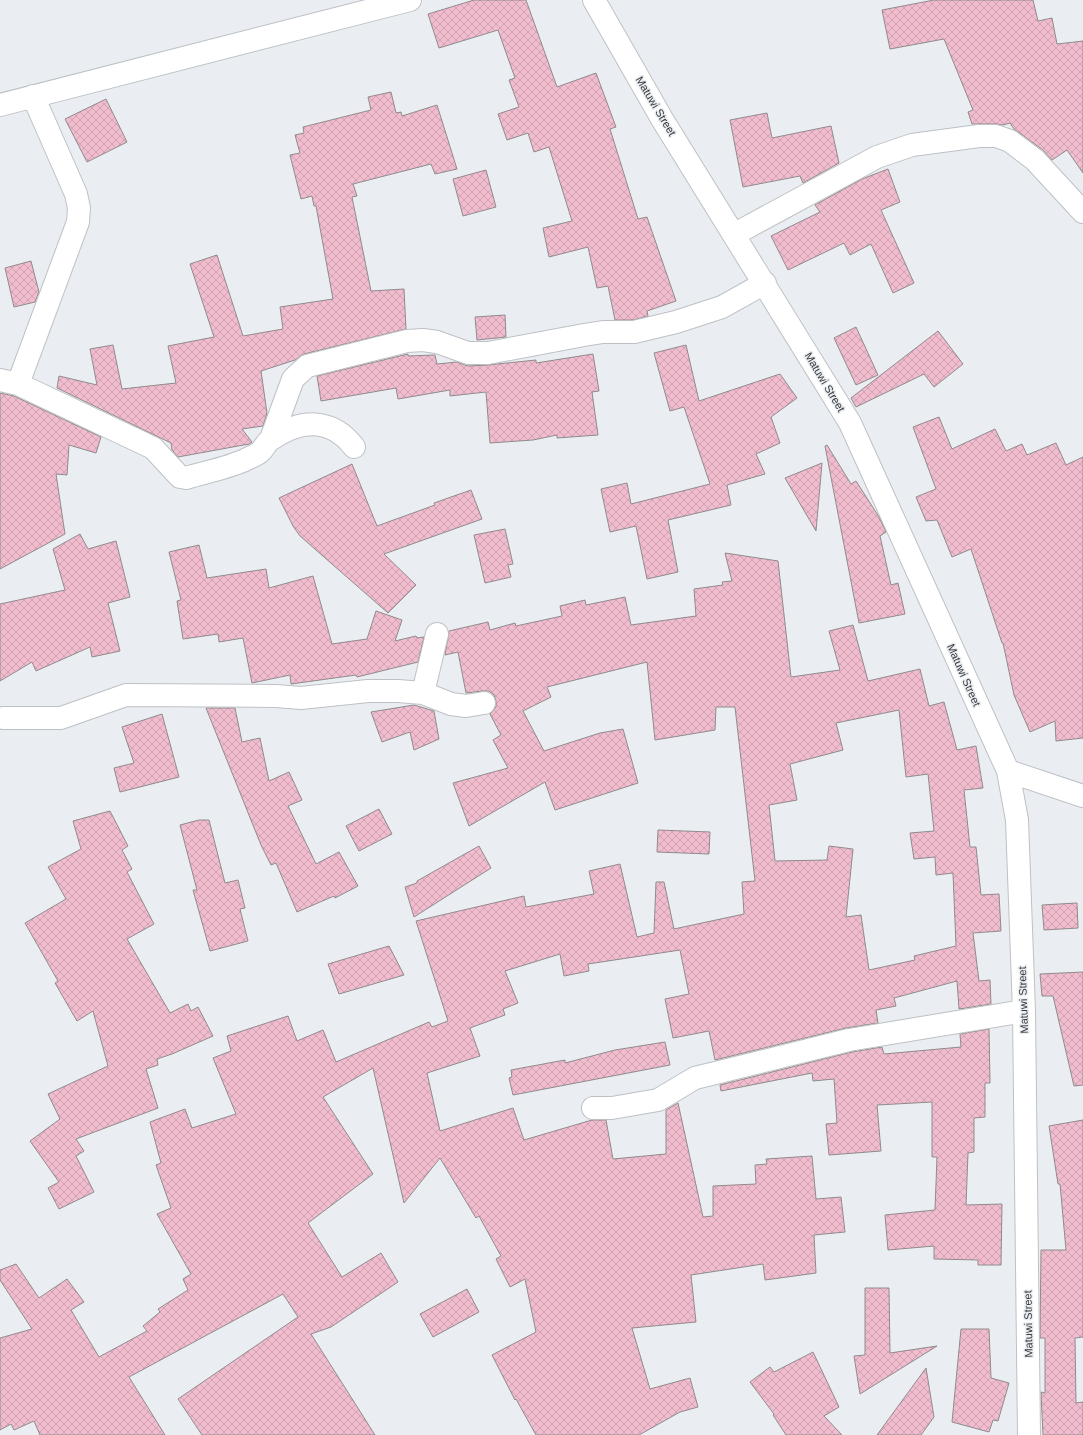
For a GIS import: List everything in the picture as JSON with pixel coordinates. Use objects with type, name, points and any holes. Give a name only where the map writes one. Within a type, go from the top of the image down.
[{"type":"street","points":[[0,105],[410,0]]},
{"type":"street","name":"Matuwi Street","points":[[594,0],[662,119],[735,234],[850,423],[1008,771],[1017,820],[1024,1011],[1029,1435]]},
{"type":"street","points":[[33,96],[76,194],[79,215],[78,222],[9,382],[153,448],[180,477],[186,478],[245,460],[260,451],[271,440],[295,427],[307,424],[318,424],[337,430],[346,437],[354,447]]},
{"type":"street","points":[[735,234],[877,157],[912,145],[979,136],[996,136],[1010,141],[1035,160],[1083,212]]},
{"type":"street","points":[[271,440],[293,380],[307,366],[406,342],[423,340],[437,342],[468,353],[488,353],[603,332],[634,332],[676,322],[722,307],[765,283]]},
{"type":"street","points":[[423,693],[437,634]]},
{"type":"street","points":[[3,718],[61,718],[126,695],[276,696],[301,698],[368,691],[398,691],[423,693],[451,704],[466,706],[484,703]]},
{"type":"street","points":[[1008,771],[1083,796]]},
{"type":"street","points":[[593,1108],[612,1108],[658,1100],[694,1078],[849,1040],[1024,1011]]},
{"type":"building","points":[[474,0],[526,0],[557,87],[596,73],[616,127],[610,129],[638,219],[647,217],[676,301],[647,311],[648,316],[633,320],[615,320],[608,286],[597,288],[588,247],[549,257],[543,228],[572,221],[549,147],[534,152],[528,133],[507,140],[498,114],[519,107],[509,80],[515,78],[498,30],[439,48],[428,14]]},
{"type":"building","points":[[934,0],[1033,0],[1038,21],[1052,18],[1057,44],[1083,41],[1083,173],[1067,150],[1052,160],[1043,150],[1014,129],[1010,123],[1003,125],[972,124],[968,112],[973,110],[944,39],[890,49],[882,10]]},
{"type":"building","points":[[391,92],[396,113],[401,112],[402,116],[437,105],[457,169],[435,174],[431,164],[353,184],[357,196],[352,197],[371,291],[404,289],[406,329],[304,354],[295,360],[261,371],[267,413],[263,426],[242,429],[252,442],[249,444],[178,457],[172,450],[171,443],[57,388],[59,376],[97,385],[90,349],[113,345],[122,389],[176,383],[168,346],[214,337],[190,264],[217,255],[243,336],[283,329],[280,307],[333,299],[316,206],[314,206],[312,196],[301,199],[290,155],[300,153],[295,135],[304,133],[303,127],[371,110],[368,97]]},
{"type":"building","points":[[106,99],[127,142],[87,162],[65,119]]},
{"type":"building","points":[[767,113],[772,138],[831,126],[839,163],[803,183],[800,176],[743,187],[730,120]]},
{"type":"building","points":[[888,169],[900,202],[881,210],[914,283],[893,293],[871,244],[850,255],[844,243],[788,270],[771,236],[820,212],[815,205],[862,179]]},
{"type":"building","points":[[486,170],[496,207],[463,216],[453,179]]},
{"type":"building","points":[[31,261],[39,292],[35,302],[14,307],[5,268]]},
{"type":"building","points":[[505,315],[506,337],[477,340],[475,317]]},
{"type":"building","points":[[856,327],[878,375],[856,385],[834,338]]},
{"type":"building","points":[[938,331],[963,364],[934,387],[924,374],[856,407],[851,398]]},
{"type":"building","points":[[686,345],[699,401],[780,374],[797,398],[771,417],[780,443],[756,454],[765,474],[727,485],[731,505],[668,520],[678,572],[647,579],[636,526],[610,532],[601,489],[627,483],[631,504],[710,484],[684,407],[670,411],[654,353]]},
{"type":"building","points":[[408,354],[408,356],[435,355],[437,364],[457,362],[468,366],[536,360],[536,363],[593,354],[599,391],[592,392],[598,435],[557,438],[557,435],[533,440],[490,443],[486,392],[450,396],[450,390],[398,399],[396,388],[321,401],[317,376]]},
{"type":"building","points":[[0,393],[14,396],[101,437],[96,453],[69,445],[67,475],[56,474],[65,534],[0,569]]},
{"type":"building","points":[[939,417],[952,449],[995,429],[1006,451],[1022,444],[1027,455],[1056,443],[1066,465],[1083,457],[1083,738],[1056,741],[1055,721],[1030,732],[1014,695],[1003,643],[971,549],[952,557],[937,520],[926,521],[916,497],[936,489],[913,427]]},
{"type":"building","points":[[827,445],[851,484],[856,481],[879,517],[886,532],[880,536],[891,585],[898,583],[905,614],[859,623],[825,446]]},
{"type":"building","points":[[822,463],[816,531],[785,478]]},
{"type":"building","points":[[352,464],[377,526],[471,490],[482,519],[384,554],[416,585],[388,613],[300,536],[293,526],[279,498]]},
{"type":"building","points":[[505,529],[513,564],[508,565],[511,577],[485,583],[474,535]]},
{"type":"building","points":[[80,534],[88,549],[116,541],[130,597],[108,603],[120,651],[92,657],[90,647],[36,671],[32,662],[0,681],[0,604],[65,590],[53,549]]},
{"type":"building","points":[[199,545],[207,578],[266,569],[269,588],[313,576],[332,644],[367,639],[376,611],[402,620],[395,641],[416,636],[417,638],[424,637],[418,662],[357,677],[356,675],[291,684],[290,675],[252,683],[243,638],[219,642],[218,634],[183,639],[177,601],[181,600],[169,552]]},
{"type":"building","points":[[725,553],[778,561],[791,677],[840,670],[829,631],[853,625],[868,681],[920,669],[929,706],[944,702],[957,750],[976,746],[983,788],[964,790],[970,847],[976,847],[981,895],[999,894],[1001,931],[973,933],[979,981],[990,980],[991,1004],[959,1009],[957,981],[894,998],[896,1006],[876,1010],[878,1023],[846,1028],[715,1060],[709,1031],[673,1038],[665,999],[689,994],[680,950],[588,964],[589,971],[564,976],[560,954],[505,971],[518,1003],[503,1009],[505,1015],[470,1028],[480,1056],[427,1073],[440,1131],[513,1108],[524,1140],[592,1120],[606,1120],[613,1159],[666,1154],[666,1110],[678,1103],[703,1217],[713,1216],[713,1186],[756,1184],[755,1165],[767,1164],[766,1159],[812,1156],[816,1199],[841,1197],[845,1232],[814,1235],[816,1273],[765,1280],[763,1264],[691,1275],[696,1322],[632,1328],[650,1389],[690,1378],[698,1407],[680,1412],[639,1435],[536,1435],[516,1399],[515,1400],[492,1355],[536,1332],[525,1279],[510,1287],[496,1259],[501,1256],[479,1216],[476,1218],[440,1158],[404,1203],[373,1068],[323,1097],[373,1174],[308,1223],[342,1277],[381,1253],[398,1282],[331,1327],[311,1334],[375,1435],[202,1435],[178,1399],[298,1317],[283,1294],[129,1377],[165,1435],[40,1435],[34,1421],[14,1430],[11,1424],[0,1430],[0,1338],[32,1329],[0,1280],[0,1270],[16,1264],[39,1298],[67,1279],[84,1302],[71,1310],[99,1357],[147,1331],[143,1326],[160,1312],[158,1309],[188,1290],[183,1279],[191,1274],[157,1214],[171,1208],[156,1165],[161,1163],[150,1122],[185,1109],[192,1128],[236,1114],[213,1058],[231,1051],[227,1036],[288,1016],[297,1041],[323,1030],[336,1062],[429,1022],[432,1027],[448,1021],[416,921],[524,896],[526,907],[594,894],[589,871],[620,864],[637,937],[654,933],[656,882],[664,882],[674,929],[744,914],[742,882],[755,881],[735,707],[716,707],[715,730],[655,740],[647,662],[547,687],[551,697],[523,711],[544,751],[600,733],[623,729],[638,783],[555,810],[545,782],[469,826],[453,783],[508,768],[493,740],[501,735],[490,714],[496,707],[494,695],[489,691],[466,693],[458,652],[445,655],[449,631],[488,622],[490,630],[515,623],[516,626],[562,616],[560,606],[585,600],[586,605],[625,597],[631,625],[696,616],[694,589],[723,585],[722,582],[732,581]],"holes":[[[899,710],[906,777],[928,774],[934,831],[910,833],[914,859],[935,857],[936,875],[953,873],[956,946],[914,956],[915,960],[869,970],[861,915],[846,917],[853,849],[829,846],[827,860],[775,861],[769,805],[797,800],[790,764],[843,750],[836,723]]]},
{"type":"building","points":[[414,705],[434,711],[439,739],[414,750],[410,732],[382,742],[371,712]]},
{"type":"building","points":[[206,708],[235,708],[242,742],[260,738],[269,781],[289,772],[302,800],[288,806],[316,864],[339,852],[358,886],[335,898],[334,896],[297,912],[276,863],[271,865],[261,845]]},
{"type":"building","points":[[162,714],[179,777],[120,792],[114,768],[134,763],[122,727]]},
{"type":"building","points":[[379,809],[392,834],[359,851],[346,826]]},
{"type":"building","points":[[110,811],[128,846],[122,850],[132,869],[127,872],[154,924],[127,939],[170,1013],[188,1004],[191,1011],[198,1007],[213,1036],[157,1059],[158,1065],[146,1069],[158,1108],[76,1139],[84,1151],[76,1156],[94,1192],[59,1209],[48,1188],[59,1182],[30,1141],[60,1119],[48,1094],[108,1066],[93,1011],[77,1021],[55,983],[58,981],[25,923],[66,899],[48,867],[81,849],[73,821]]},
{"type":"building","points":[[199,820],[209,820],[225,883],[238,880],[245,908],[240,909],[248,941],[210,951],[193,890],[197,890],[180,825]]},
{"type":"building","points":[[658,830],[710,832],[709,854],[657,852]]},
{"type":"building","points":[[479,846],[491,868],[414,917],[405,887],[417,883],[417,881]]},
{"type":"building","points":[[1077,903],[1078,928],[1044,930],[1042,905]]},
{"type":"building","points":[[389,946],[404,975],[339,994],[328,964]]},
{"type":"building","points":[[1083,972],[1083,1085],[1074,1086],[1053,996],[1042,996],[1040,974]]},
{"type":"building","points":[[989,1029],[990,1083],[985,1083],[985,1117],[974,1118],[974,1152],[968,1153],[966,1205],[1002,1204],[1001,1265],[978,1265],[978,1260],[934,1259],[934,1246],[888,1250],[885,1215],[935,1210],[937,1157],[932,1157],[932,1102],[877,1105],[881,1151],[829,1155],[826,1124],[837,1123],[834,1079],[813,1081],[812,1073],[721,1091],[720,1085],[852,1052],[882,1047],[884,1054],[961,1047],[960,1034]]},
{"type":"building","points":[[665,1042],[670,1065],[513,1095],[509,1078],[512,1077],[511,1070],[565,1060],[565,1063],[615,1050]]},
{"type":"building","points":[[1083,1120],[1083,1337],[1075,1338],[1076,1403],[1083,1402],[1083,1435],[1043,1435],[1041,1392],[1045,1393],[1045,1338],[1040,1338],[1041,1250],[1066,1250],[1060,1184],[1058,1184],[1049,1126]]},
{"type":"building","points":[[865,1288],[889,1288],[890,1353],[937,1346],[860,1394],[854,1356],[865,1355]]},
{"type":"building","points":[[467,1289],[479,1312],[433,1337],[420,1314]]},
{"type":"building","points":[[961,1329],[989,1329],[991,1378],[1009,1383],[998,1421],[993,1420],[989,1432],[952,1422]]},
{"type":"building","points":[[813,1352],[839,1407],[824,1416],[842,1435],[786,1435],[773,1415],[774,1414],[750,1382],[770,1367],[774,1372]]},
{"type":"building","points":[[926,1368],[934,1417],[921,1435],[877,1435]]}]
